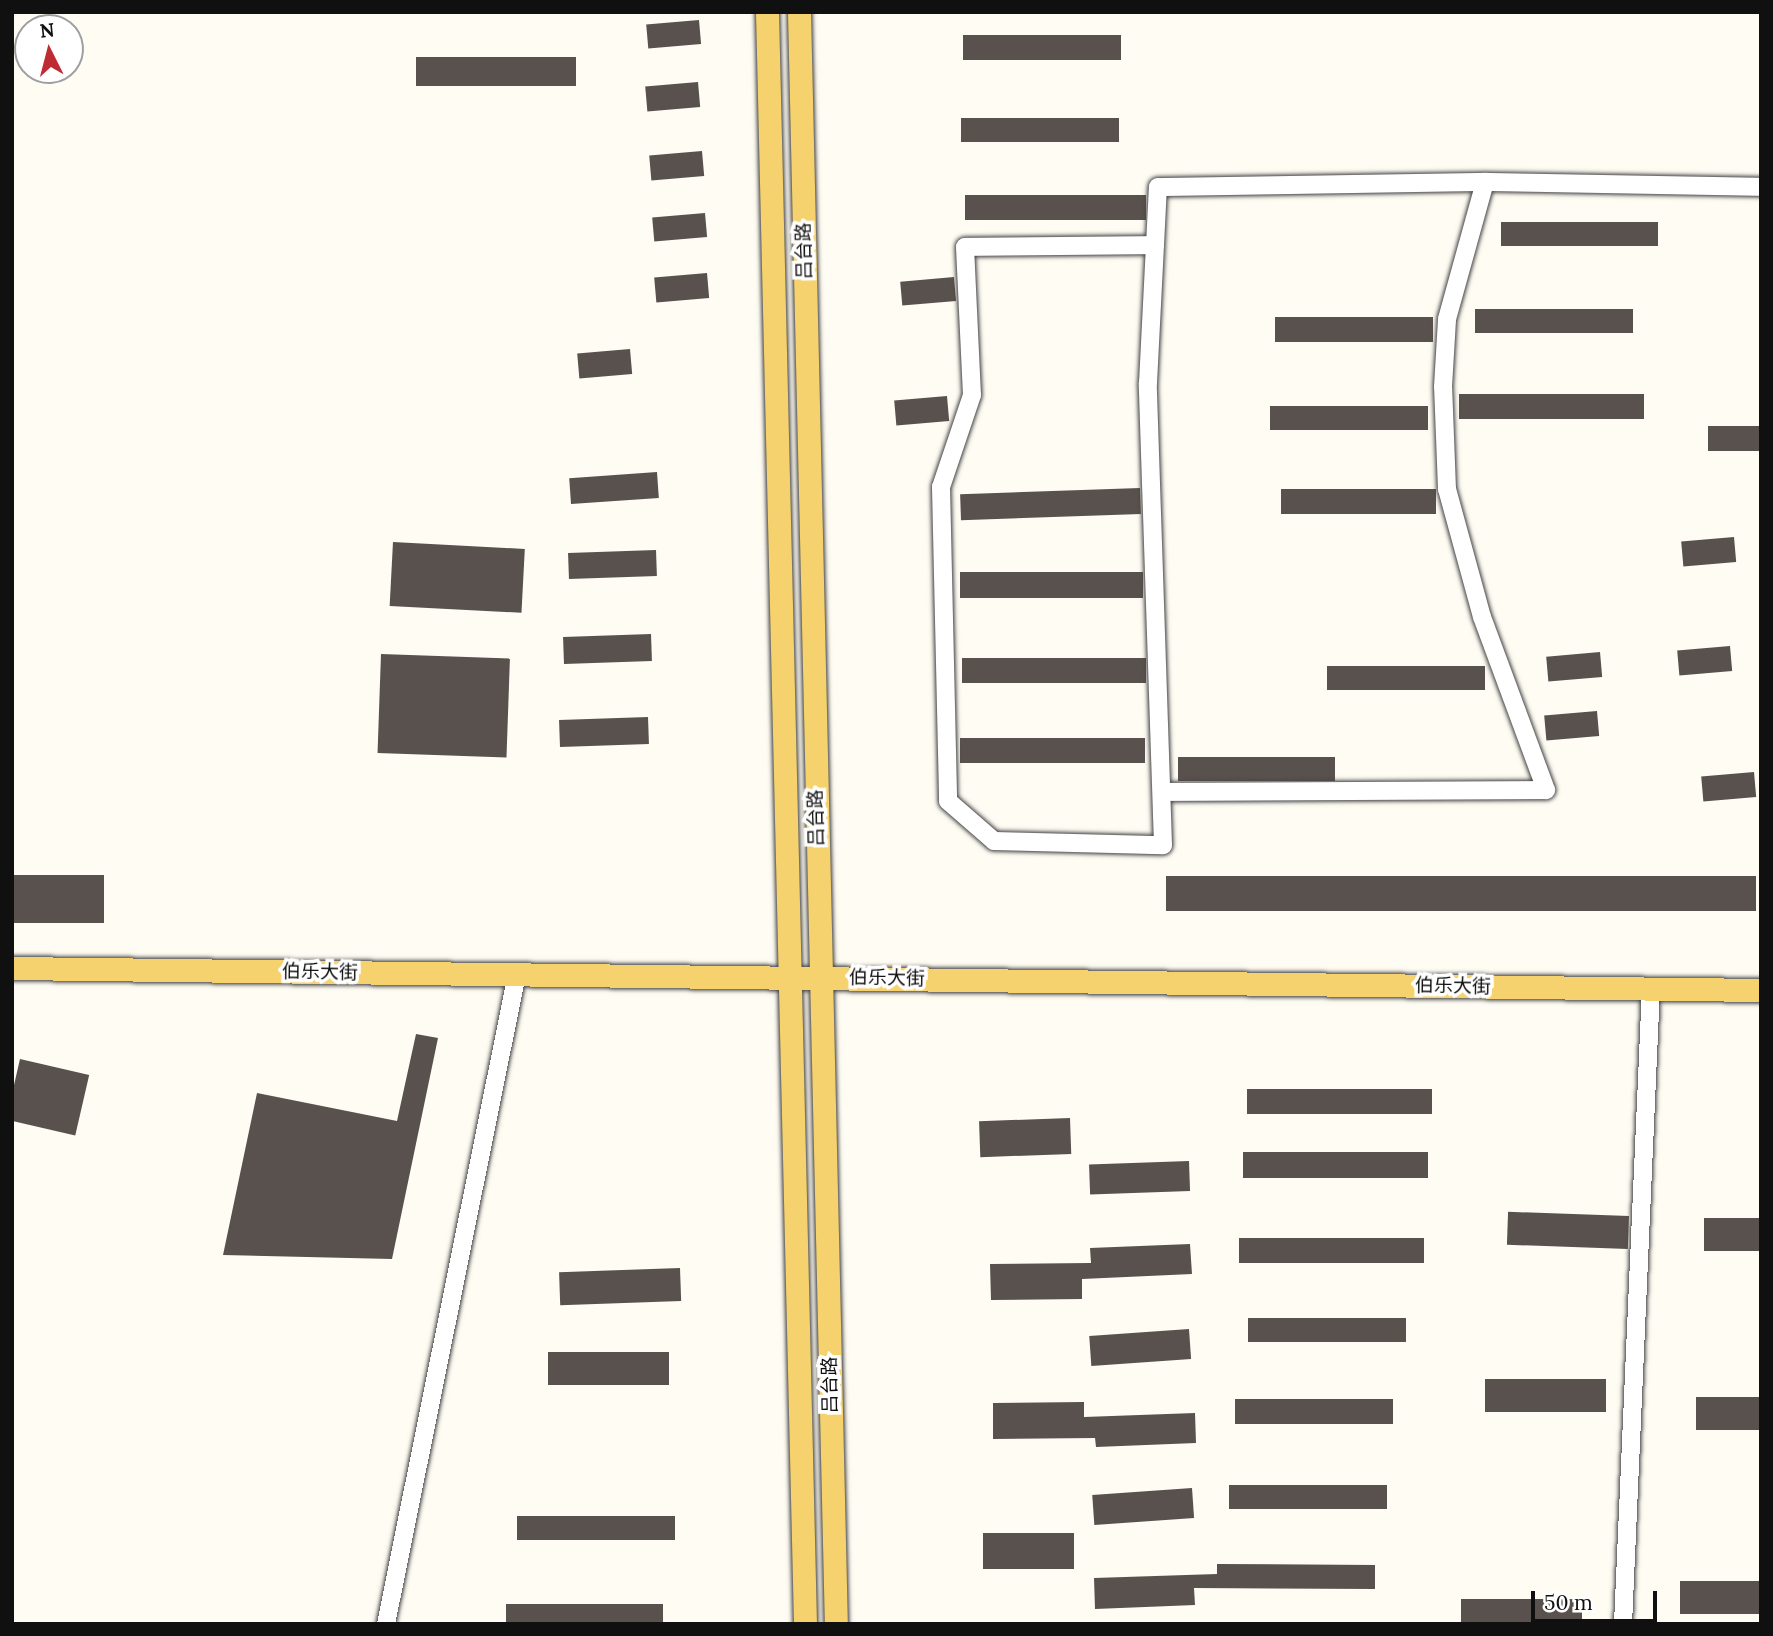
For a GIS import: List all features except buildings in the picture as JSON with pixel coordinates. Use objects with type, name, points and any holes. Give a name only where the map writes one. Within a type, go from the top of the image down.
[{"type":"main road","name":"吕台路","points":[[767,12],[805,1624]]},
{"type":"main road","name":"吕台路","points":[[799,12],[836,1624]]},
{"type":"main road","name":"伯乐大街","points":[[12,968],[1761,990]]},
{"type":"street","points":[[1155,245],[965,247],[972,395],[941,486],[948,801],[994,841],[1163,845],[1147,383],[1155,245],[1158,187],[1485,182],[1761,187]]},
{"type":"street","points":[[1162,792],[1546,790],[1482,617],[1447,489],[1443,387],[1447,319],[1485,182]]},
{"type":"street","points":[[386,1624],[517,974]]},
{"type":"street","points":[[1623,1624],[1651,988]]}]
